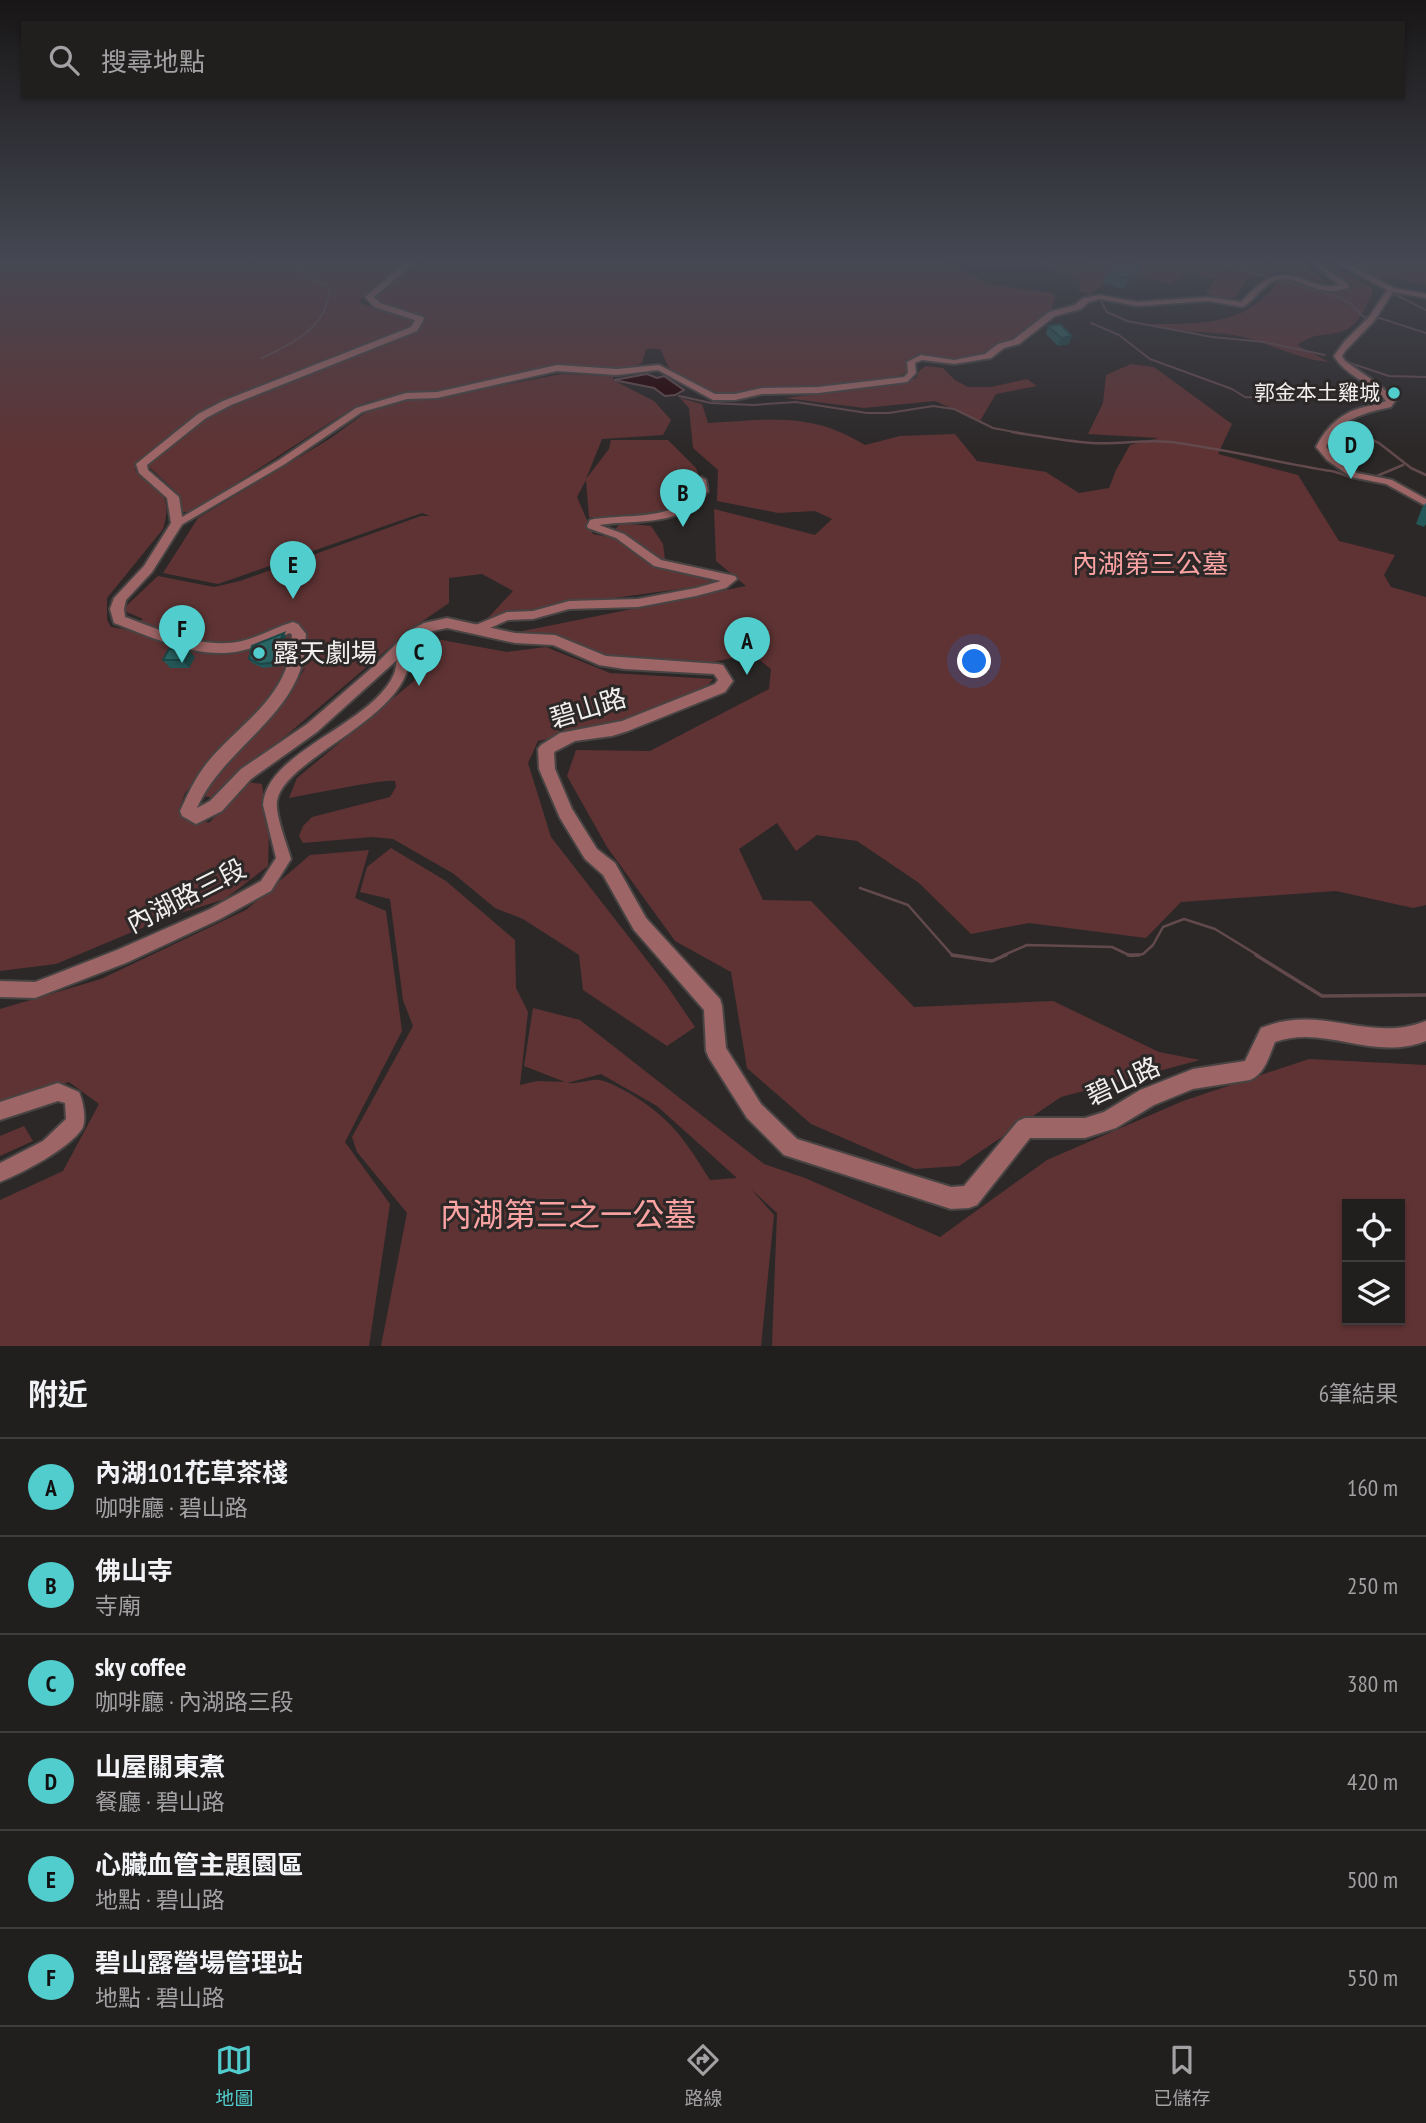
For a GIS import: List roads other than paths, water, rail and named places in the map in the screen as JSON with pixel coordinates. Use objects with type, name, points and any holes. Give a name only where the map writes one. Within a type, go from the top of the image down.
[{"type":"street","points":[[177,523],[173,497],[143,471],[141,464],[202,416],[227,403],[414,329],[417,324]]},
{"type":"street","name":"碧山路","points":[[1040,324],[1016,342],[1001,346],[988,356],[954,362],[921,357],[911,362],[912,373],[907,379],[818,390],[762,391],[735,397],[713,397],[659,367],[617,372],[557,368],[437,396],[406,396],[359,410],[282,462],[177,523],[148,569],[120,598],[117,609],[119,620],[161,635],[219,648],[245,645],[293,627],[299,634],[296,666],[286,687],[208,774],[191,800],[188,811],[196,817],[216,806],[246,774],[312,728],[424,628],[437,623],[515,638],[555,640],[614,663],[710,667],[722,673],[726,681],[720,688],[620,729],[580,732],[559,739],[546,749],[547,769],[566,813],[591,854],[610,869],[640,924],[713,1006],[716,1051],[754,1111],[791,1148],[951,1198],[969,1197],[1025,1128],[1085,1128],[1108,1121],[1147,1097],[1193,1079],[1250,1070],[1257,1061],[1268,1035],[1278,1030],[1292,1026],[1367,1038],[1401,1039],[1426,1031]]},
{"type":"street","points":[[1365,324],[1346,341],[1338,356],[1343,365],[1384,390],[1391,401],[1388,405],[1364,409],[1348,416],[1332,429],[1321,447],[1330,458],[1354,475],[1389,482],[1426,503]]},
{"type":"street","points":[[477,629],[507,616],[533,615],[569,605],[638,603],[722,585],[731,579],[658,563],[620,536],[592,526],[594,522],[604,520],[617,521],[683,510],[696,502],[703,491],[701,480]]},
{"type":"street","name":"內湖路三段","points":[[0,989],[36,990],[96,967],[215,914],[266,886],[284,859],[270,803],[275,787],[303,760],[377,706],[400,676],[404,647]]},
{"type":"street","points":[[0,1111],[58,1092],[73,1098],[75,1123],[49,1147],[0,1173]]},
{"type":"waterway","points":[[262,358],[308,332],[315,324]]},
{"type":"waterway","points":[[1093,324],[1119,335],[1150,359],[1232,389],[1245,397],[1300,399],[1305,402]]},
{"type":"waterway","points":[[1142,324],[1212,337],[1264,342],[1325,355]]},
{"type":"waterway","points":[[1397,324],[1426,333]]},
{"type":"waterway","points":[[1347,362],[1389,376],[1426,377]]},
{"type":"waterway","points":[[679,396],[711,403],[753,405],[796,402],[867,413],[889,413],[933,406],[954,409],[993,428],[1022,434]]},
{"type":"waterway","points":[[1347,428],[1356,433]]},
{"type":"waterway","points":[[1012,432],[1022,434]]},
{"type":"waterway","points":[[1356,433],[1379,443],[1411,468],[1426,475]]},
{"type":"waterway","points":[[1022,434],[1092,443],[1178,443],[1362,479]]},
{"type":"waterway","points":[[1372,478],[1403,465]]},
{"type":"waterway","points":[[860,888],[908,905],[952,955]]},
{"type":"waterway","points":[[1137,955],[1143,954],[1153,945],[1163,927],[1184,919],[1215,929],[1259,956]]},
{"type":"waterway","points":[[1002,956],[1027,945],[1112,947],[1129,955]]},
{"type":"waterway","points":[[952,955],[992,961],[1006,955]]},
{"type":"waterway","points":[[952,955],[956,956]]},
{"type":"waterway","points":[[1129,955],[1137,955]]},
{"type":"waterway","points":[[1129,955],[1137,955]]},
{"type":"waterway","points":[[1256,955],[1322,996],[1426,995]]},
{"type":"place","name":"郭金本土雞城","points":[[1394,393]]},
{"type":"place","name":"山屋關東煮","points":[[1351,479]]},
{"type":"place","name":"佛山寺","points":[[683,527]]},
{"type":"place","name":"心臟血管主題園區","points":[[293,599]]},
{"type":"place","name":"露天劇場","points":[[259,653]]},
{"type":"place","name":"碧山露營場管理站","points":[[182,663]]},
{"type":"place","name":"內湖101花草茶棧","points":[[747,675]]},
{"type":"place","name":"sky coffee","points":[[419,686]]},
{"type":"park label","name":"內湖第三公墓","points":[[1150,564]]},
{"type":"park label","name":"內湖第三之一公墓","points":[[568,1215]]}]
